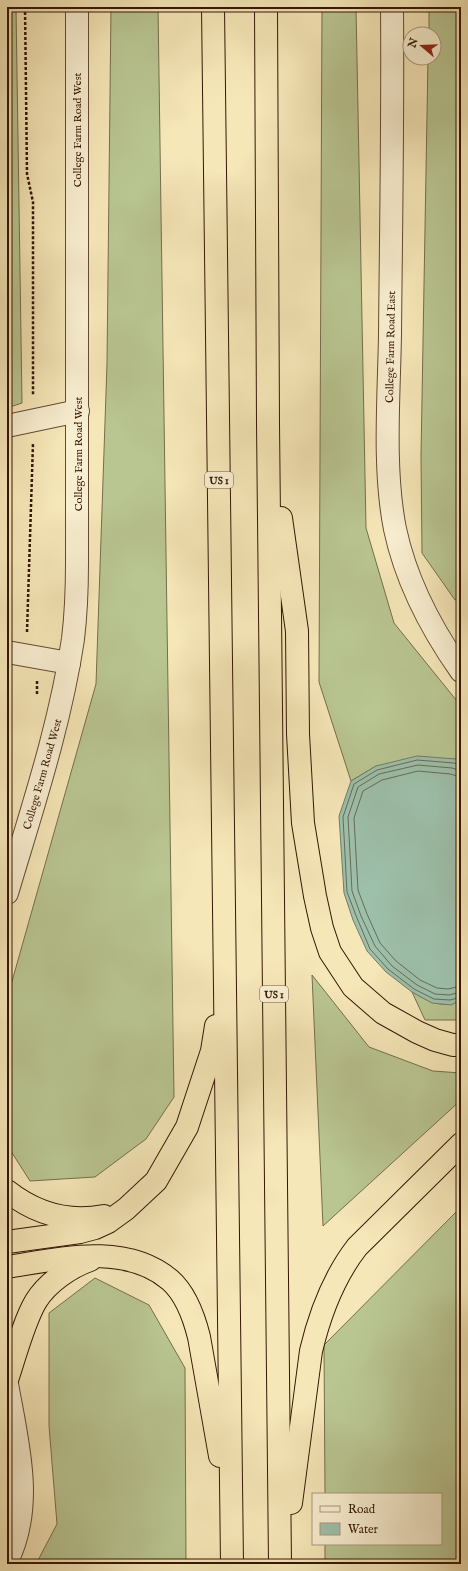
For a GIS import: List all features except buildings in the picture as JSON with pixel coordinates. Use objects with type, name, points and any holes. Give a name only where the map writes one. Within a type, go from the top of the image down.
[{"type":"highway","name":"US 1","points":[[213,7],[232,1564]]},
{"type":"highway","name":"US 1","points":[[266,7],[268,424],[281,1564]]},
{"type":"highway","points":[[268,424],[296,631],[298,734],[303,824],[308,859],[322,928],[330,952],[353,987],[368,1001],[383,1013],[417,1032],[453,1045],[461,1045]]},
{"type":"highway","points":[[7,1242],[80,1232],[95,1228],[108,1222],[126,1209],[156,1181],[187,1127],[212,1051],[225,953]]},
{"type":"highway","points":[[281,1564],[311,1351],[316,1330],[334,1282],[344,1264],[357,1247],[461,1144]]},
{"type":"highway","points":[[7,1191],[20,1201],[35,1209],[65,1217],[95,1217],[126,1209]]},
{"type":"highway","points":[[7,1267],[68,1257],[100,1257],[130,1260],[156,1271],[170,1280],[180,1292],[187,1304],[199,1336],[231,1519]]},
{"type":"highway","points":[[7,1380],[30,1313],[36,1301],[46,1288],[68,1271],[83,1263],[100,1257]]},
{"type":"street","name":"College Farm Road West","points":[[7,893],[51,744],[69,663],[73,637],[77,588],[77,7]]},
{"type":"street","name":"College Farm Road East","points":[[392,7],[389,436],[391,501],[395,528],[409,580],[433,628],[454,649],[461,670]]},
{"type":"street","points":[[7,426],[78,411]]},
{"type":"street","points":[[7,652],[69,663]]},
{"type":"street","points":[[7,1384],[19,1453],[22,1487],[22,1502],[16,1536],[7,1560]]},
{"type":"shaded area","points":[[7,7],[16,7],[22,403],[7,408]]},
{"type":"shaded area","points":[[111,7],[158,7],[174,1097],[146,1139],[95,1177],[30,1181],[7,1145],[7,999],[96,684],[107,364]]},
{"type":"shaded area","points":[[322,7],[356,7],[366,528],[394,623],[461,706],[461,762],[455,759],[376,766],[351,781],[319,682]]},
{"type":"shaded area","points":[[429,7],[461,7],[461,598],[455,600],[422,553],[421,456],[428,66],[442,66],[442,26],[429,26]]},
{"type":"shaded area","points":[[312,975],[369,1047],[433,1071],[461,1073],[461,1100],[323,1226]]},
{"type":"shaded area","points":[[412,992],[424,999],[441,1004],[454,1003],[461,1000],[461,1020],[425,1020]]},
{"type":"shaded area","points":[[461,1207],[461,1564],[325,1564],[325,1545],[442,1545],[442,1493],[325,1493],[324,1345]]},
{"type":"shaded area","points":[[95,1278],[149,1305],[185,1368],[186,1564],[36,1564],[57,1524],[49,1426],[49,1313]]},
{"type":"water","points":[[417,756],[456,759],[461,762],[461,1000],[451,1005],[432,1003],[412,992],[386,972],[367,951],[353,920],[344,893],[339,816],[351,781],[376,766]]}]
